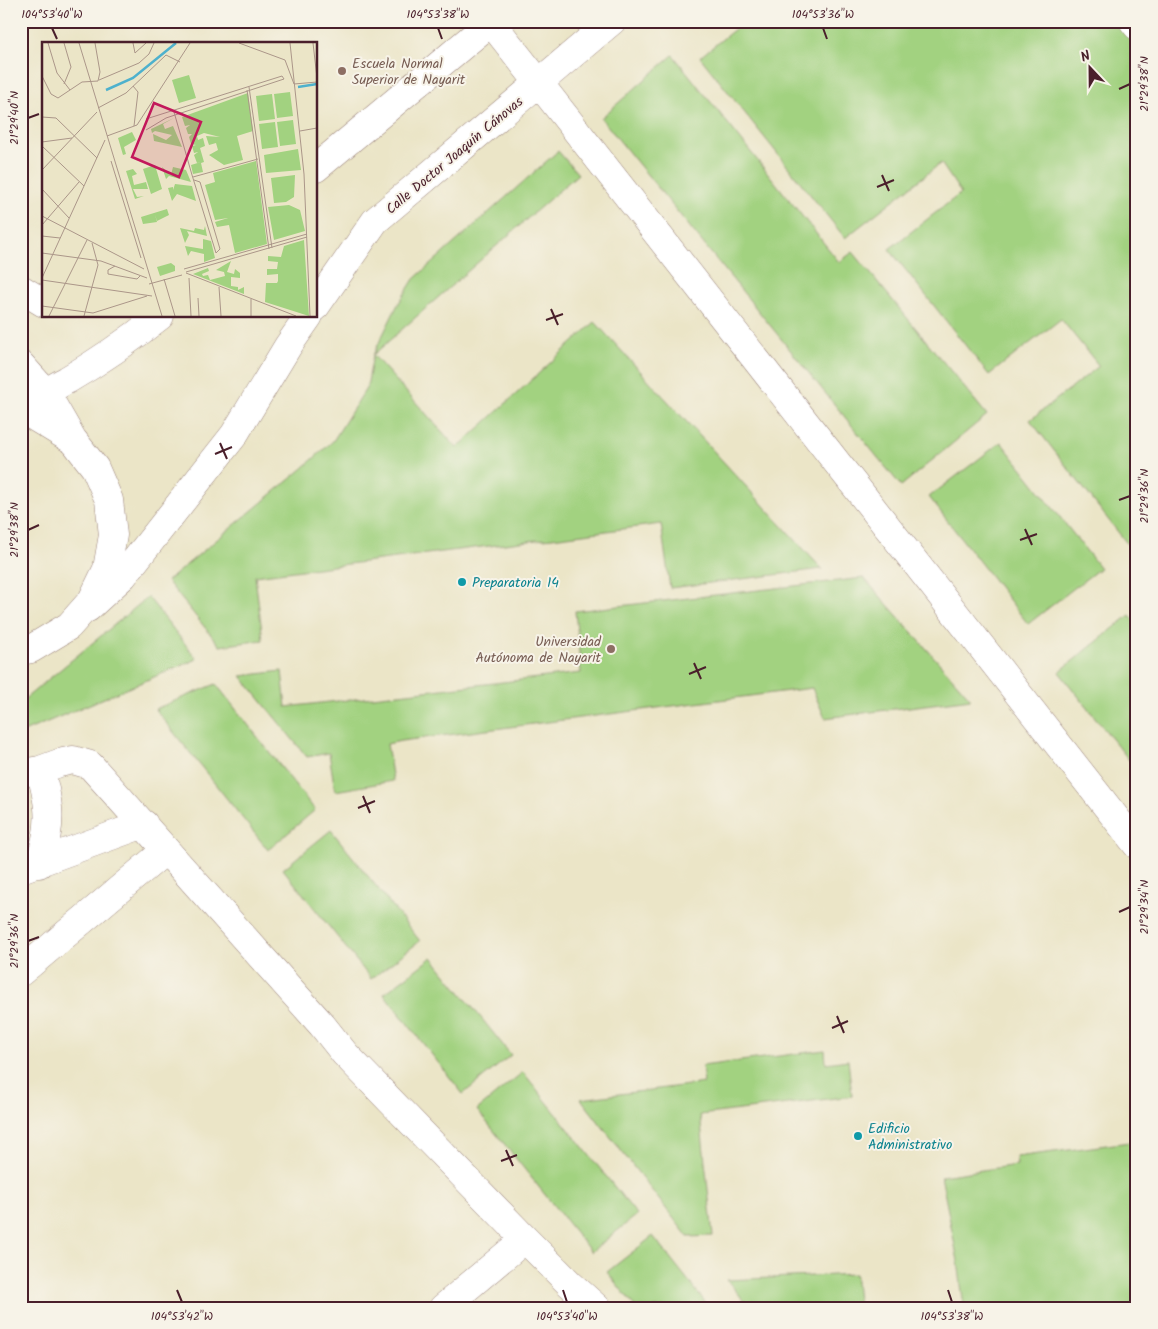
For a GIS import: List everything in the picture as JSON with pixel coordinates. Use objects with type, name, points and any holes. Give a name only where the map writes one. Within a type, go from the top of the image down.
[{"type":"street","name":"Calle Doctor Joaquín Cánovas","points":[[318,303],[375,221],[612,21]]},
{"type":"street","points":[[1133,21],[1137,26]]},
{"type":"street","points":[[318,166],[491,22],[1137,845]]},
{"type":"street","points":[[21,289],[42,302]]},
{"type":"street","points":[[34,397],[115,351],[157,318]]},
{"type":"street","points":[[21,651],[31,649],[69,626],[123,576],[234,435],[288,346],[308,318]]},
{"type":"street","points":[[21,365],[34,397],[74,441],[95,468],[108,500],[113,535],[107,569],[92,600],[69,626]]},
{"type":"street","points":[[21,413],[28,414],[74,441]]},
{"type":"street","points":[[30,866],[46,842],[49,819],[48,798],[31,771],[73,760],[90,765],[346,1054],[525,1239],[597,1308]]},
{"type":"street","points":[[30,866],[144,824]]},
{"type":"street","points":[[21,972],[166,850]]},
{"type":"street","points":[[443,1308],[525,1239]]},
{"type":"green space","points":[[745,21],[1137,21],[1137,540],[1129,546],[1030,420],[1099,366],[1061,319],[989,375],[889,249],[961,193],[941,163],[845,238],[700,57]]},
{"type":"green space","points":[[673,55],[839,262],[853,252],[987,415],[901,486],[601,118]]},
{"type":"green space","points":[[558,151],[578,174],[373,355],[397,306],[414,279]]},
{"type":"green space","points":[[595,322],[822,569],[670,588],[661,524],[255,576],[263,640],[220,646],[167,581],[333,441],[367,387],[373,355],[457,448]]},
{"type":"green space","points":[[1001,442],[1100,568],[1028,624],[929,497]]},
{"type":"green space","points":[[864,578],[971,699],[825,718],[812,688],[401,741],[387,744],[393,781],[335,791],[329,753],[307,757],[241,676],[282,671],[286,707],[581,673],[575,611]]},
{"type":"green space","points":[[148,597],[197,659],[21,733],[21,702]]},
{"type":"green space","points":[[1130,615],[1137,623],[1137,770],[1059,672]]},
{"type":"green space","points":[[216,684],[315,810],[268,850],[155,709]]},
{"type":"green space","points":[[331,830],[420,941],[371,979],[283,869]]},
{"type":"green space","points":[[432,957],[511,1055],[463,1094],[384,994]]},
{"type":"green space","points":[[825,1050],[826,1063],[848,1060],[852,1096],[700,1115],[713,1236],[688,1237],[581,1099],[704,1083],[702,1066]]},
{"type":"green space","points":[[523,1072],[637,1215],[591,1252],[477,1110]]},
{"type":"green space","points":[[1137,1141],[1137,1308],[964,1308],[958,1261],[941,1176],[1017,1165],[1016,1157]]},
{"type":"green space","points":[[653,1236],[710,1308],[636,1308],[607,1272]]},
{"type":"green space","points":[[855,1274],[859,1308],[750,1308],[727,1280]]},
{"type":"place","name":"Escuela Normal Superior de Nayarit","points":[[342,71]]},
{"type":"place","name":"Preparatoria 14","points":[[462,582]]},
{"type":"place","name":"Universidad Autónoma de Nayarit","points":[[611,649]]},
{"type":"place","name":"Edificio Administrativo","points":[[858,1136]]}]
